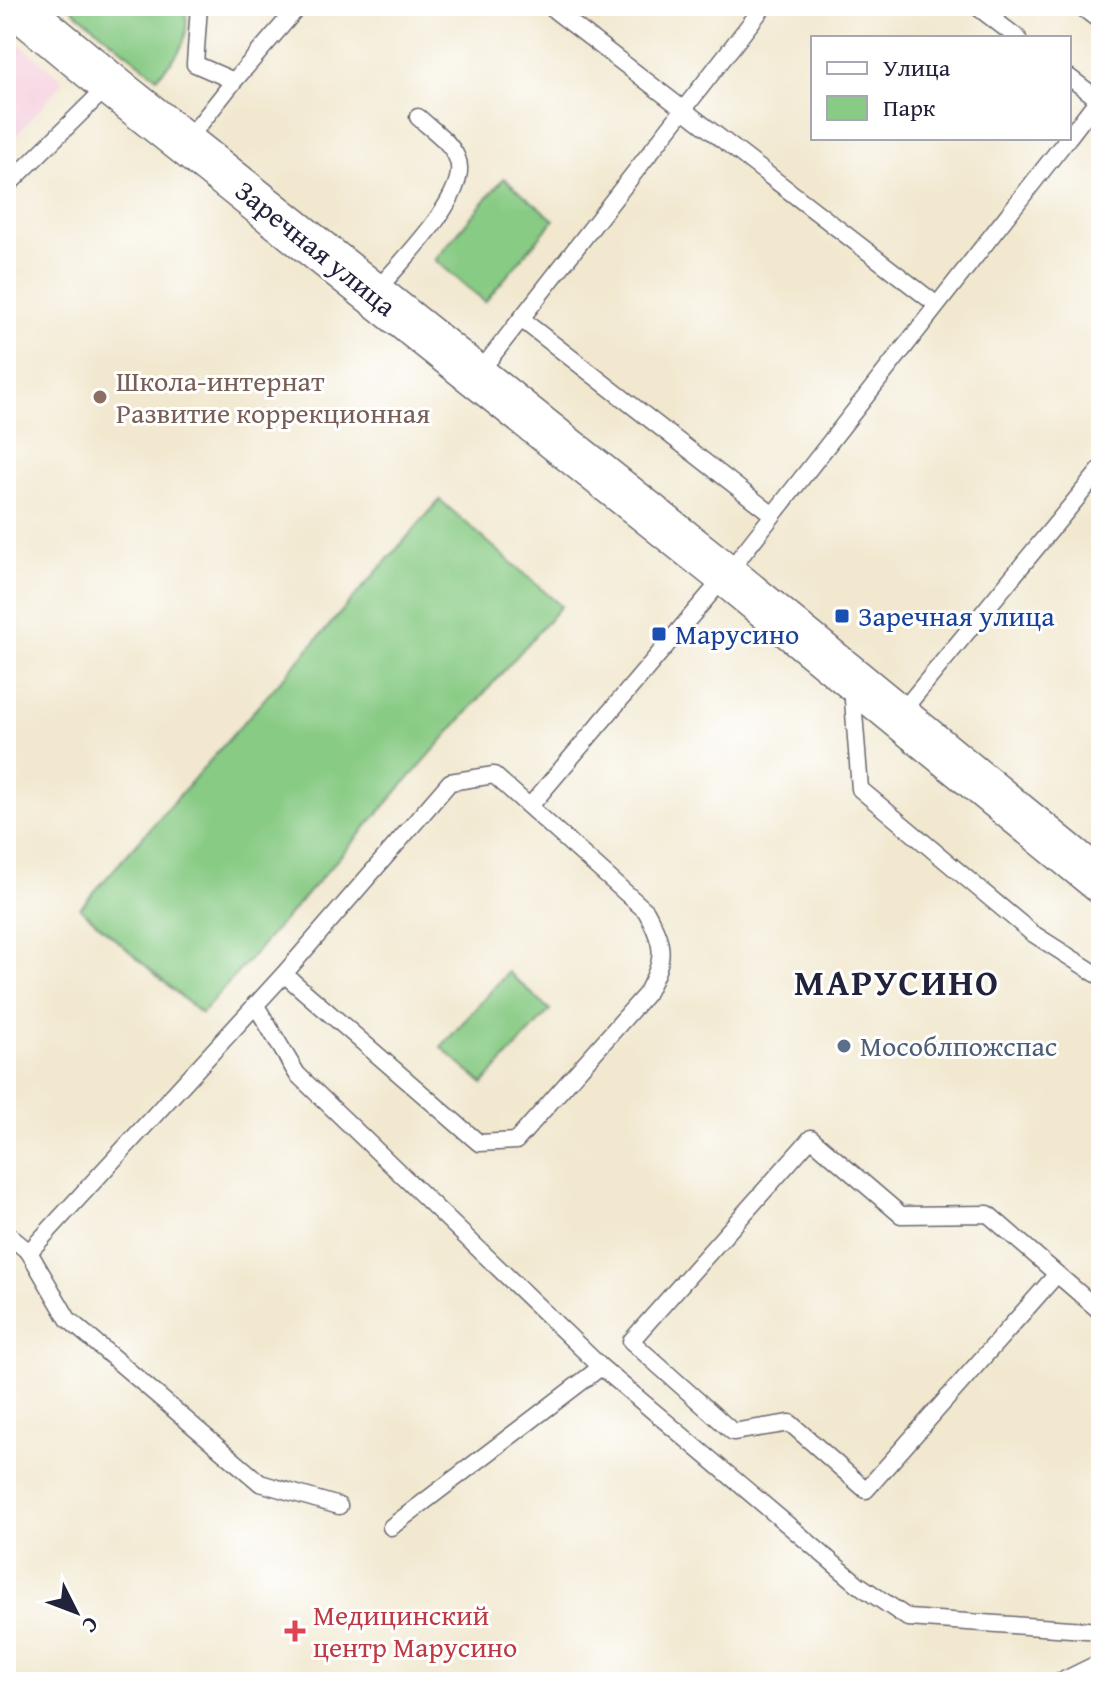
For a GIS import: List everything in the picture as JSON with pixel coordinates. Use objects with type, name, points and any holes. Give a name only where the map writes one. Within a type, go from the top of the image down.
[{"type":"street","name":"Заречная улица","points":[[16,6],[726,575],[1101,882]]},
{"type":"lane","points":[[199,6],[195,64],[234,81]]},
{"type":"lane","points":[[185,144],[299,6]]},
{"type":"lane","points":[[549,6],[937,305]]},
{"type":"lane","points":[[476,376],[764,6]]},
{"type":"lane","points":[[976,6],[1015,36]]},
{"type":"lane","points":[[1080,6],[1101,22]]},
{"type":"lane","points":[[1071,78],[1100,98],[1071,133]]},
{"type":"lane","points":[[6,187],[110,84]]},
{"type":"lane","points":[[373,294],[438,217],[455,191],[460,173],[458,160],[449,145],[418,117]]},
{"type":"lane","points":[[530,806],[726,575],[1066,140]]},
{"type":"lane","points":[[521,319],[773,515]]},
{"type":"lane","points":[[898,717],[1101,469]]},
{"type":"lane","points":[[852,678],[860,789],[1032,933],[1101,977]]},
{"type":"lane","points":[[29,1252],[284,974],[450,782],[494,775],[530,806],[646,911],[659,936],[661,966],[646,994],[516,1141],[479,1143],[284,974]]},
{"type":"lane","points":[[255,1004],[297,1074],[601,1367],[859,1585],[908,1618],[1101,1631]]},
{"type":"lane","points":[[1057,1274],[866,1490],[790,1423],[733,1432],[631,1341],[811,1138],[901,1215],[988,1214],[1101,1312]]},
{"type":"lane","points":[[6,1233],[29,1252],[68,1319],[260,1483],[339,1506]]},
{"type":"lane","points":[[391,1527],[601,1367]]},
{"type":"lane","points":[[1060,1682],[1101,1662]]},
{"type":"shaded area","points":[[6,33],[64,81],[6,148]]},
{"type":"green space","points":[[68,6],[185,6],[185,38],[178,53],[157,77]]},
{"type":"green space","points":[[504,178],[554,220],[485,302],[435,260]]},
{"type":"green space","points":[[440,500],[561,606],[201,1014],[80,908]]},
{"type":"green space","points":[[508,972],[550,1010],[483,1084],[441,1047]]},
{"type":"place","name":"Школа-интернат Развитие коррекционная","points":[[100,397]]},
{"type":"place","name":"Заречная улица","points":[[842,616]]},
{"type":"place","name":"Марусино","points":[[659,634]]},
{"type":"place","name":"Мособлпожспас","points":[[844,1046]]},
{"type":"place","name":"Медицинский центр Марусино","points":[[295,1631]]},
{"type":"district","name":"МАРУСИНО","points":[[897,982]]}]
